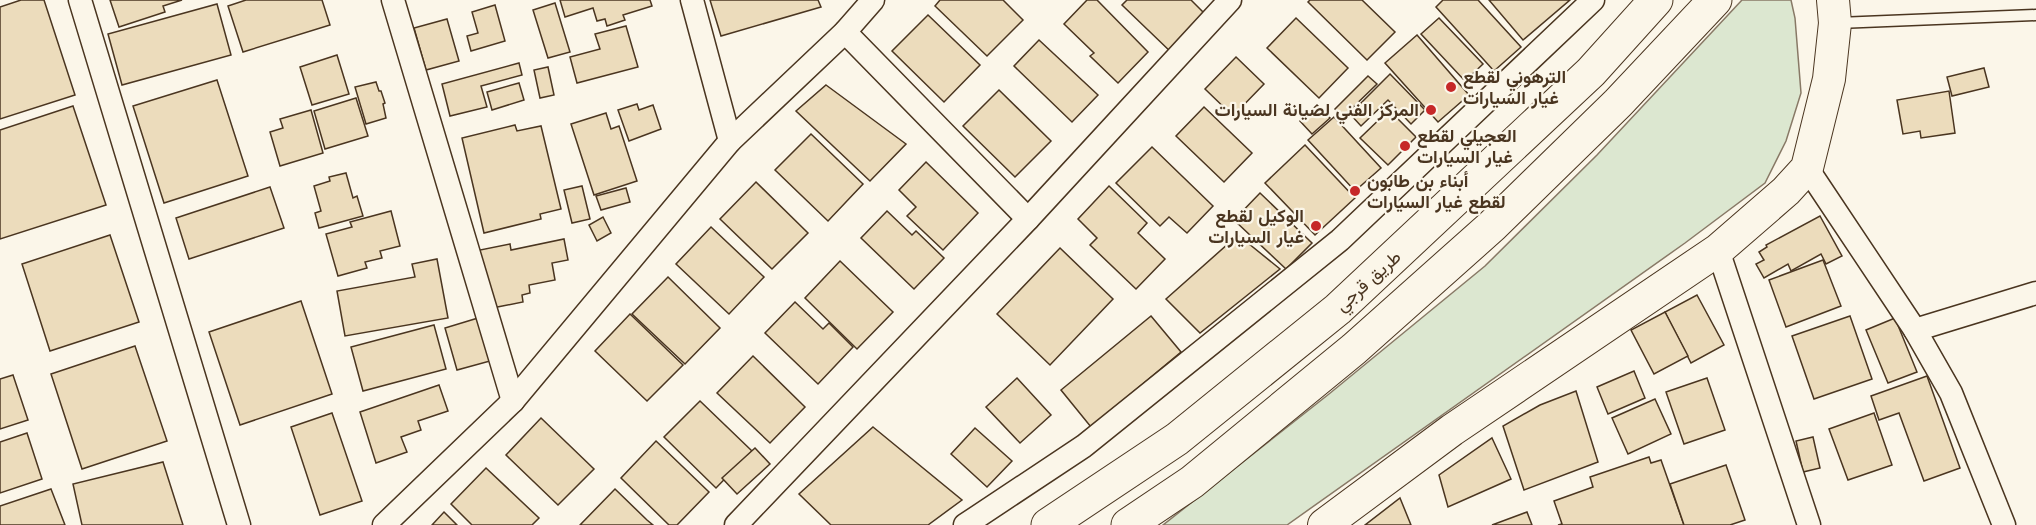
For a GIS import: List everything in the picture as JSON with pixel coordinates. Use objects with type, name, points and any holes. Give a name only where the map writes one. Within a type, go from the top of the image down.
[{"type":"highway","name":"طريق قرجي","points":[[1048,525],[1177,439],[1338,309],[1591,72],[1656,0]]},
{"type":"highway","points":[[1128,525],[1192,482],[1354,349],[1492,226],[1618,103],[1715,0]]},
{"type":"main road","points":[[1324,525],[1452,430],[1718,250],[1786,191],[1807,168],[1829,79],[1834,12]]},
{"type":"street","points":[[80,0],[239,525]]},
{"type":"street","points":[[393,0],[513,401]]},
{"type":"street","points":[[692,0],[730,141]]},
{"type":"street","points":[[384,525],[513,401],[730,141],[845,32],[873,0]]},
{"type":"street","points":[[736,525],[1028,219],[1230,0]]},
{"type":"street","points":[[965,525],[1084,446],[1341,240],[1593,0]]},
{"type":"street","points":[[845,32],[1028,219]]},
{"type":"street","points":[[1807,168],[1916,330],[1951,393],[2004,525]]},
{"type":"street","points":[[1718,250],[1809,525]]},
{"type":"street","points":[[1916,330],[2036,293]]},
{"type":"lane","points":[[1834,12],[2036,15]]},
{"type":"green space","points":[[1742,0],[1791,0],[1795,18],[1801,93],[1786,141],[1765,183],[1685,243],[1287,525],[1163,525],[1329,394],[1485,266],[1597,155]]},
{"type":"building","points":[[21,0],[44,0],[75,95],[0,119],[0,7]]},
{"type":"building","points":[[110,0],[182,0],[163,6],[165,12],[119,27]]},
{"type":"building","points":[[246,0],[322,0],[330,25],[243,52],[228,6]]},
{"type":"building","points":[[560,0],[650,0],[652,6],[623,15],[625,20],[607,26],[605,19],[597,21],[593,8],[565,17]]},
{"type":"building","points":[[710,0],[818,0],[821,7],[721,36]]},
{"type":"building","points":[[940,0],[1003,0],[1023,20],[987,56],[935,6]]},
{"type":"building","points":[[1087,0],[1097,0],[1148,52],[1118,83],[1090,56],[1094,53],[1064,24]]},
{"type":"building","points":[[1127,0],[1191,0],[1210,19],[1174,55],[1122,5]]},
{"type":"building","points":[[1310,0],[1362,0],[1395,32],[1367,60],[1308,2]]},
{"type":"building","points":[[1443,0],[1478,0],[1521,47],[1494,71],[1436,7]]},
{"type":"building","points":[[1489,0],[1570,0],[1523,40]]},
{"type":"building","points":[[555,3],[570,52],[548,58],[533,10]]},
{"type":"building","points":[[217,4],[231,55],[122,85],[108,34]]},
{"type":"building","points":[[495,5],[505,41],[471,51],[467,36],[478,33],[472,12]]},
{"type":"building","points":[[928,15],[980,65],[944,102],[892,51]]},
{"type":"building","points":[[1296,18],[1348,68],[1319,98],[1267,48]]},
{"type":"building","points":[[1439,18],[1483,64],[1465,81],[1421,34]]},
{"type":"building","points":[[447,19],[459,61],[426,70],[414,28]]},
{"type":"building","points":[[626,26],[638,67],[577,83],[570,57],[600,49],[595,34]]},
{"type":"building","points":[[1417,35],[1469,95],[1438,122],[1385,63]]},
{"type":"building","points":[[1039,40],[1098,95],[1072,122],[1014,66]]},
{"type":"building","points":[[337,55],[349,94],[312,105],[300,67]]},
{"type":"building","points":[[1236,57],[1264,84],[1233,116],[1205,89]]},
{"type":"building","points":[[519,63],[522,75],[481,86],[487,107],[450,116],[442,84]]},
{"type":"building","points":[[548,67],[554,95],[540,98],[534,70]]},
{"type":"building","points":[[1984,68],[1989,87],[1952,96],[1947,77]]},
{"type":"building","points":[[1390,74],[1425,110],[1411,124],[1388,100],[1361,126],[1350,114]]},
{"type":"building","points":[[1368,76],[1377,84],[1343,117],[1335,109]]},
{"type":"building","points":[[217,80],[248,176],[164,203],[133,106]]},
{"type":"building","points":[[376,82],[385,103],[383,104],[386,118],[366,124],[355,87]]},
{"type":"building","points":[[519,83],[524,100],[492,110],[487,92]]},
{"type":"building","points":[[826,85],[906,144],[870,181],[796,111]]},
{"type":"building","points":[[999,90],[1051,141],[1015,177],[963,126]]},
{"type":"building","points":[[1949,91],[1955,133],[1921,138],[1920,131],[1903,134],[1897,100]]},
{"type":"building","points":[[356,98],[368,136],[325,149],[314,111]]},
{"type":"building","points":[[637,104],[639,110],[653,105],[661,129],[629,141],[618,110]]},
{"type":"building","points":[[1317,105],[1330,118],[1312,134],[1300,121]]},
{"type":"building","points":[[73,106],[106,205],[0,239],[0,130]]},
{"type":"building","points":[[1204,107],[1252,153],[1224,182],[1176,136]]},
{"type":"building","points":[[311,110],[323,153],[280,166],[270,132],[283,128],[280,119]]},
{"type":"building","points":[[1389,110],[1416,137],[1388,165],[1360,138]]},
{"type":"building","points":[[606,113],[611,129],[619,126],[637,181],[594,195],[571,124]]},
{"type":"building","points":[[1334,117],[1381,168],[1355,191],[1308,140]]},
{"type":"building","points":[[515,125],[517,131],[541,126],[561,209],[540,214],[541,219],[484,233],[462,138]]},
{"type":"building","points":[[811,134],[863,184],[828,221],[775,170]]},
{"type":"building","points":[[1305,145],[1355,198],[1315,235],[1265,183]]},
{"type":"building","points":[[1152,147],[1213,206],[1187,233],[1169,217],[1160,226],[1116,183]]},
{"type":"building","points":[[926,162],[978,213],[943,250],[907,216],[916,207],[899,190]]},
{"type":"building","points":[[346,173],[353,198],[357,196],[363,216],[319,228],[315,213],[321,211],[314,186],[330,181],[329,177]]},
{"type":"building","points":[[756,182],[808,233],[772,269],[720,219]]},
{"type":"building","points":[[582,186],[590,219],[572,223],[564,190]]},
{"type":"building","points":[[1109,186],[1147,223],[1138,233],[1165,259],[1136,289],[1090,245],[1097,238],[1078,219]]},
{"type":"building","points":[[270,187],[284,228],[189,259],[176,218]]},
{"type":"building","points":[[626,188],[630,202],[601,210],[596,196]]},
{"type":"building","points":[[1260,193],[1312,243],[1286,269],[1234,220]]},
{"type":"building","points":[[391,211],[400,246],[380,251],[382,258],[365,262],[367,268],[338,276],[326,234],[352,227],[350,222]]},
{"type":"building","points":[[887,211],[912,235],[916,231],[944,258],[914,289],[861,238]]},
{"type":"building","points":[[1820,216],[1842,256],[1826,264],[1821,254],[1791,271],[1788,264],[1764,278],[1756,264],[1764,260],[1759,252],[1767,247],[1766,245]]},
{"type":"building","points":[[603,217],[611,233],[597,241],[589,225]]},
{"type":"building","points":[[711,227],[764,277],[729,314],[676,264]]},
{"type":"building","points":[[110,235],[139,322],[50,351],[22,264]]},
{"type":"building","points":[[1238,235],[1280,269],[1200,333],[1166,299]]},
{"type":"building","points":[[564,239],[568,260],[552,263],[555,280],[529,285],[530,293],[522,295],[523,302],[487,309],[475,251],[510,244],[511,250]]},
{"type":"building","points":[[1060,248],[1113,299],[1050,365],[997,314]]},
{"type":"building","points":[[437,259],[448,318],[345,336],[337,291],[415,277],[412,264]]},
{"type":"building","points":[[1823,260],[1841,306],[1786,327],[1769,280]]},
{"type":"building","points":[[840,261],[893,312],[857,349],[805,298]]},
{"type":"building","points":[[668,277],[720,328],[685,364],[632,314]]},
{"type":"building","points":[[1697,295],[1724,345],[1691,363],[1665,312]]},
{"type":"building","points":[[301,301],[332,394],[240,425],[209,332]]},
{"type":"building","points":[[795,302],[823,329],[829,323],[853,347],[818,384],[765,333]]},
{"type":"building","points":[[1665,312],[1688,356],[1654,374],[1631,330]]},
{"type":"building","points":[[630,314],[683,365],[647,401],[595,351]]},
{"type":"building","points":[[1151,316],[1181,352],[1091,427],[1061,390]]},
{"type":"building","points":[[1850,316],[1872,379],[1814,399],[1792,336]]},
{"type":"building","points":[[478,318],[490,361],[457,370],[445,328]]},
{"type":"building","points":[[1895,318],[1917,372],[1888,383],[1866,330]]},
{"type":"building","points":[[434,325],[446,369],[363,391],[351,347]]},
{"type":"building","points":[[135,346],[167,441],[82,469],[51,374]]},
{"type":"building","points":[[753,356],[805,407],[770,443],[717,393]]},
{"type":"building","points":[[1634,371],[1645,398],[1608,414],[1597,387]]},
{"type":"building","points":[[13,375],[28,420],[0,429],[0,379]]},
{"type":"building","points":[[1927,376],[1960,468],[1924,481],[1899,413],[1879,420],[1871,396]]},
{"type":"building","points":[[1017,378],[1051,415],[1020,443],[986,407]]},
{"type":"building","points":[[1707,378],[1725,430],[1684,444],[1666,392]]},
{"type":"building","points":[[439,385],[448,411],[418,421],[421,430],[401,437],[407,452],[376,463],[360,412]]},
{"type":"building","points":[[1576,391],[1598,462],[1524,490],[1503,426],[1540,405]]},
{"type":"building","points":[[1655,399],[1671,434],[1628,454],[1612,418]]},
{"type":"building","points":[[700,401],[752,451],[716,488],[664,437]]},
{"type":"building","points":[[332,413],[362,501],[320,515],[291,427]]},
{"type":"building","points":[[1874,413],[1892,465],[1848,480],[1829,429]]},
{"type":"building","points":[[541,418],[594,469],[558,505],[506,455]]},
{"type":"building","points":[[873,427],[962,500],[928,525],[831,525],[799,494]]},
{"type":"building","points":[[975,428],[1012,461],[987,487],[951,454]]},
{"type":"building","points":[[27,433],[42,479],[0,493],[0,442]]},
{"type":"building","points":[[1813,437],[1820,468],[1803,472],[1796,441]]},
{"type":"building","points":[[1492,438],[1511,479],[1448,507],[1439,475]]},
{"type":"building","points":[[656,441],[709,492],[677,525],[669,525],[621,478]]},
{"type":"building","points":[[755,448],[770,464],[737,494],[722,478]]},
{"type":"building","points":[[1649,457],[1651,463],[1661,460],[1684,525],[1558,525],[1562,524],[1554,501],[1593,487],[1590,477]]},
{"type":"building","points":[[163,462],[183,525],[82,525],[73,484]]},
{"type":"building","points":[[1726,465],[1745,520],[1730,525],[1684,525],[1670,484]]},
{"type":"building","points":[[486,468],[539,518],[532,525],[472,525],[451,504]]},
{"type":"building","points":[[51,489],[65,525],[0,525],[0,506]]},
{"type":"building","points":[[615,489],[647,520],[653,525],[580,525]]},
{"type":"building","points":[[1400,498],[1411,525],[1365,525]]},
{"type":"building","points":[[444,512],[457,525],[432,525]]},
{"type":"building","points":[[1527,512],[1532,525],[1492,525]]},
{"type":"place","name":"الترهوني لقطع غيار السيارات","points":[[1451,87]]},
{"type":"place","name":"المركز الفني لصيانة السيارات","points":[[1431,110]]},
{"type":"place","name":"العجيلي لقطع غيار السيارات","points":[[1405,146]]},
{"type":"place","name":"أبناء بن طابون لقطع غيار السيارات","points":[[1355,191]]},
{"type":"place","name":"الوكيل لقطع غيار السيارات","points":[[1316,226]]}]
